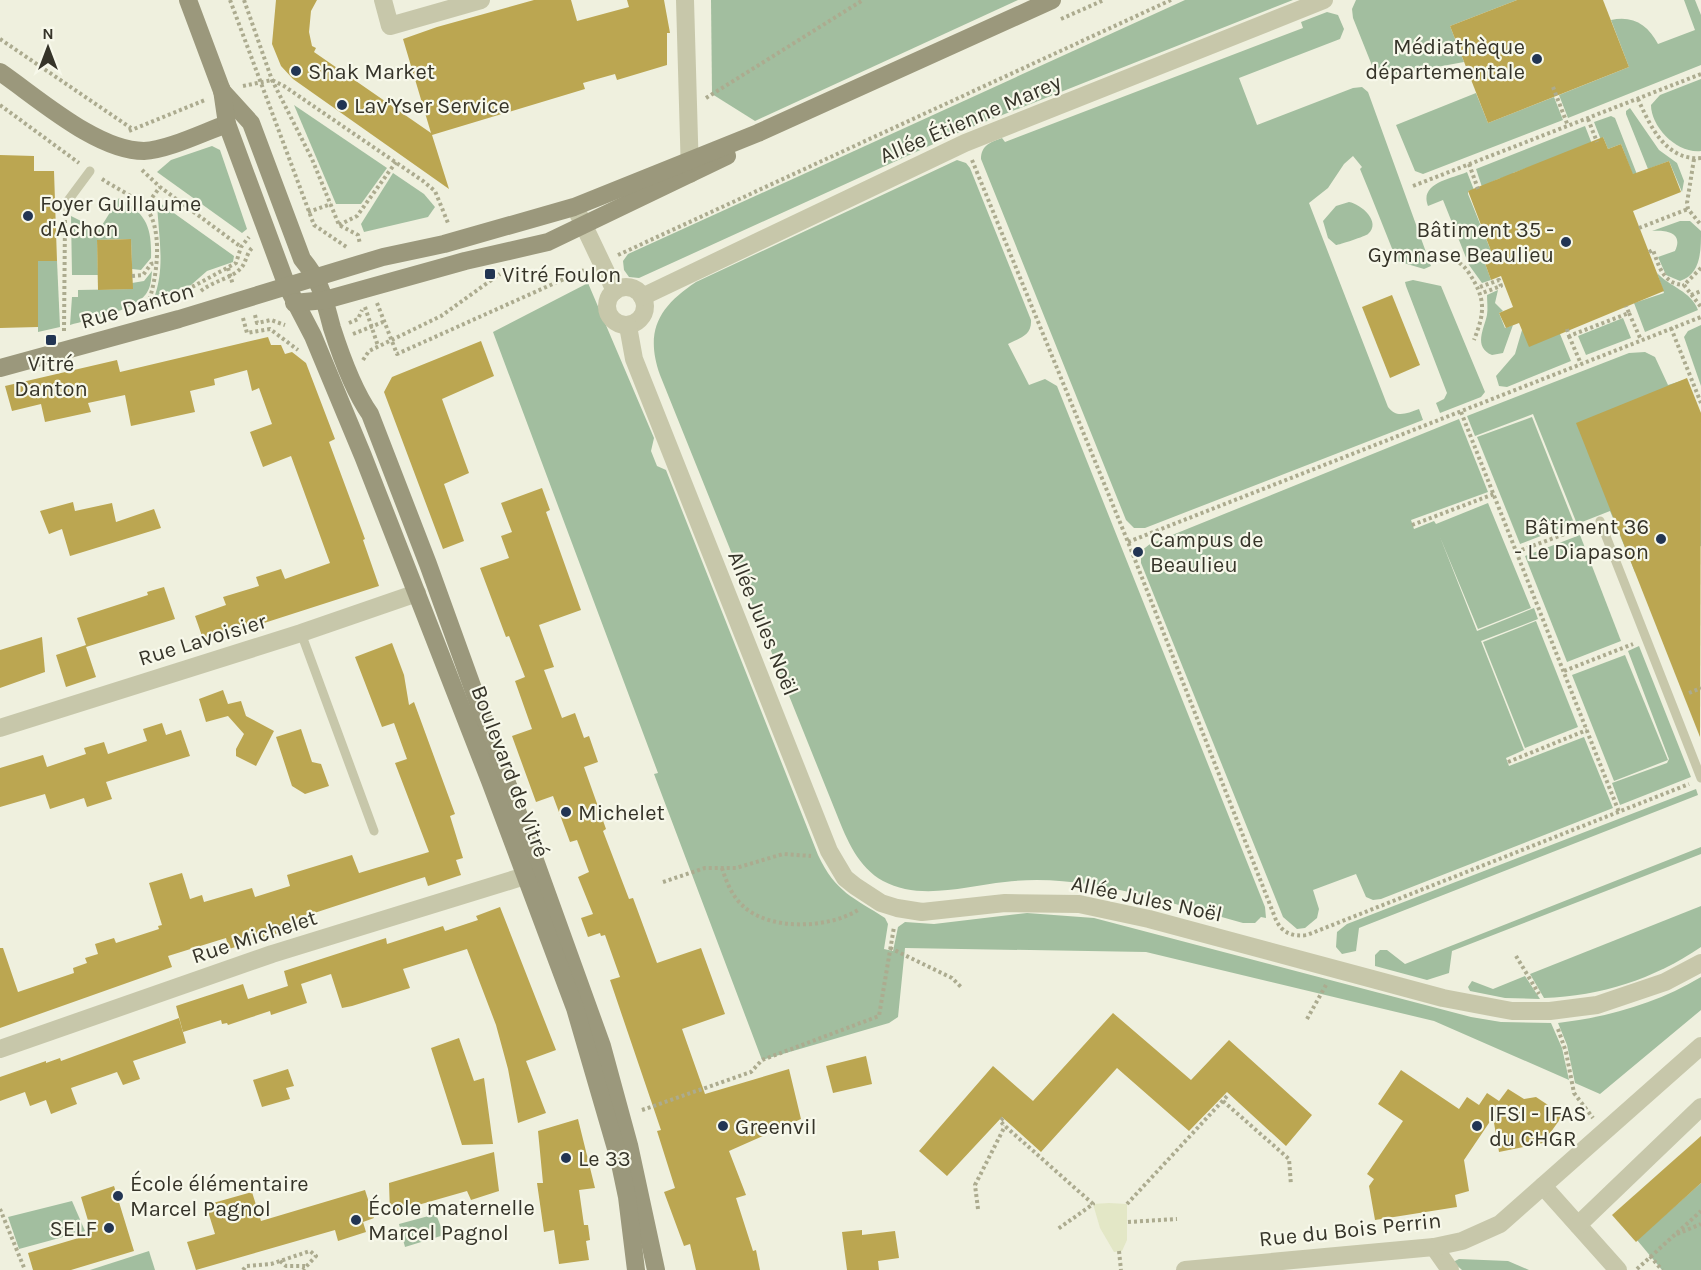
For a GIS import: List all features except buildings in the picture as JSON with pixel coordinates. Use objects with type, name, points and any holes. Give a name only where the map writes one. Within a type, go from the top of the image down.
[{"type":"main road","name":"Boulevard de Vitré","points":[[188,0],[222,91],[227,124],[287,286],[316,341],[417,593],[575,1008],[599,1084],[627,1197],[636,1270]]},
{"type":"main road","points":[[287,286],[383,257],[444,244],[574,207],[733,153],[758,134],[1052,0]]},
{"type":"main road","points":[[0,72],[88,134],[117,147],[143,151],[156,149],[227,124]]},
{"type":"main road","name":"Boulevard de Vitré","points":[[222,91],[251,123],[302,259],[317,277],[360,399],[370,414],[428,564],[591,1013],[621,1111],[656,1270]]},
{"type":"main road","points":[[294,303],[325,300],[488,255],[548,242],[585,225],[690,166]]},
{"type":"main road","name":"Rue Danton","points":[[0,369],[287,286]]},
{"type":"street","points":[[383,0],[390,26],[481,0]]},
{"type":"street","points":[[686,0],[690,166]]},
{"type":"street","name":"Allée Étienne Marey","points":[[642,297],[965,142],[1324,0]]},
{"type":"street","points":[[574,207],[585,225],[615,291]]},
{"type":"street","points":[[633,288],[642,297],[645,309],[643,315],[628,326],[616,323],[608,313],[607,301],[615,291],[633,288]]},
{"type":"street","name":"Allée Jules Noël","points":[[628,326],[634,359],[828,851],[845,878],[872,898],[897,908],[922,912],[1005,903],[1079,904],[1149,919],[1479,1006],[1512,1011],[1550,1011],[1597,1005],[1641,992],[1701,963]]},
{"type":"street","name":"Rue Lavoisier","points":[[0,728],[301,633],[417,593]]},
{"type":"street","name":"Rue Michelet","points":[[0,1049],[272,954],[525,876]]},
{"type":"street","name":"Rue du Bois Perrin","points":[[1185,1270],[1278,1266],[1462,1241],[1500,1224],[1701,1046]]},
{"type":"street","points":[[1578,1225],[1701,1107]]},
{"type":"street","points":[[1543,1186],[1618,1270]]},
{"type":"street","points":[[1434,1246],[1450,1270]]},
{"type":"lane","points":[[64,206],[94,174]]},
{"type":"lane","points":[[1600,521],[1701,778]]},
{"type":"lane","points":[[301,633],[374,831]]},
{"type":"path","points":[[231,0],[314,225],[348,248],[361,246]]},
{"type":"path","points":[[244,0],[272,80],[312,159],[339,225],[358,235]]},
{"type":"path","points":[[687,109],[817,31],[863,0]]},
{"type":"path","points":[[383,322],[397,354],[602,263],[1171,0]]},
{"type":"path","points":[[0,39],[131,129]]},
{"type":"path","points":[[1413,186],[1701,74]]},
{"type":"path","points":[[222,91],[272,80],[396,162],[435,191],[448,223]]},
{"type":"path","points":[[1553,87],[1568,126]]},
{"type":"path","points":[[1638,99],[1664,144],[1681,156],[1701,158]]},
{"type":"path","points":[[1587,119],[1597,141]]},
{"type":"path","points":[[965,142],[1128,542],[1276,920],[1286,932],[1307,934],[1691,783]]},
{"type":"path","points":[[117,147],[160,187],[241,247]]},
{"type":"path","points":[[1694,159],[1688,209],[1701,225]]},
{"type":"path","points":[[339,225],[357,216],[396,162]]},
{"type":"path","points":[[1469,164],[1478,189]]},
{"type":"path","points":[[94,174],[145,207],[153,225],[155,284],[148,303],[194,286],[228,268]]},
{"type":"path","points":[[145,207],[160,187]]},
{"type":"path","points":[[64,206],[66,284],[64,332]]},
{"type":"path","points":[[1639,228],[1688,209]]},
{"type":"path","points":[[291,230],[313,221]]},
{"type":"path","points":[[198,294],[213,281],[230,276],[241,269],[253,247],[270,238]]},
{"type":"path","points":[[1649,252],[1653,250],[1668,280],[1683,285],[1701,307]]},
{"type":"path","points":[[1442,259],[1453,259],[1463,264],[1482,293],[1482,318],[1474,340]]},
{"type":"path","points":[[132,276],[143,275],[151,264],[156,263]]},
{"type":"path","points":[[1683,285],[1701,268]]},
{"type":"path","points":[[1479,287],[1499,280],[1502,282],[1501,286],[1482,293]]},
{"type":"path","points":[[1691,295],[1701,291]]},
{"type":"path","points":[[364,304],[378,346]]},
{"type":"path","points":[[1626,306],[1641,340]]},
{"type":"path","points":[[1569,336],[1629,313]]},
{"type":"path","points":[[1128,542],[1701,317]]},
{"type":"path","points":[[1671,328],[1701,403]]},
{"type":"path","points":[[1567,330],[1581,364]]},
{"type":"path","points":[[1461,412],[1619,812]]},
{"type":"path","points":[[1412,525],[1494,494]]},
{"type":"path","points":[[1516,552],[1600,521]]},
{"type":"path","points":[[1563,671],[1646,639]]},
{"type":"path","points":[[1508,762],[1587,730]]},
{"type":"path","points":[[663,882],[705,868],[736,868],[783,854],[806,857],[828,851]]},
{"type":"path","points":[[722,868],[727,884],[740,904],[748,911],[773,921],[829,922],[848,916],[872,898]]},
{"type":"path","points":[[642,1110],[751,1072],[762,1060],[879,1016],[890,948],[952,978],[961,987]]},
{"type":"path","points":[[1516,956],[1550,1011],[1563,1040],[1574,1093],[1603,1133]]},
{"type":"path","points":[[1307,1019],[1336,969]]},
{"type":"path","points":[[1127,1204],[1229,1094]]},
{"type":"path","points":[[1223,1101],[1289,1159],[1291,1185]]},
{"type":"path","points":[[1003,1118],[1000,1121],[1005,1126],[1093,1204],[1058,1229]]},
{"type":"path","points":[[978,1209],[975,1185],[1005,1126]]},
{"type":"path","points":[[0,1209],[25,1270]]},
{"type":"path","points":[[1635,1270],[1701,1211]]},
{"type":"path","points":[[1128,1222],[1178,1219]]},
{"type":"path","points":[[1672,1236],[1701,1224]]},
{"type":"path","points":[[243,1270],[246,1266],[280,1261],[309,1251],[316,1256],[304,1268],[285,1266],[280,1261]]},
{"type":"path","points":[[1119,1251],[1121,1270]]},
{"type":"path","points":[[1650,1256],[1662,1270]]},
{"type":"shaded area","points":[[711,0],[1018,0],[755,121],[712,94]]},
{"type":"shaded area","points":[[1185,0],[1293,0],[962,131],[639,278],[629,277],[624,270],[623,261],[628,254]]},
{"type":"shaded area","points":[[1356,0],[1517,0],[1450,26],[1464,62],[1377,78],[1353,18],[1352,9]]},
{"type":"shaded area","points":[[1684,0],[1695,0],[1701,15],[1701,65],[1568,118],[1559,95],[1629,67],[1611,20],[1626,19],[1639,23],[1650,32],[1658,44],[1695,30]]},
{"type":"shaded area","points":[[1327,12],[1338,15],[1344,29],[1340,39],[1239,78],[1257,125],[1353,88],[1362,87],[1368,92],[1431,266],[1424,269],[1397,261],[1360,169],[1362,167],[1353,156],[1344,164],[1328,188],[1309,203],[1388,407],[1399,414],[1419,409],[1423,420],[1145,528],[1134,528],[1126,520],[981,159],[981,154],[987,145],[998,139],[1002,138],[1005,142],[1303,28],[1301,22]]},
{"type":"shaded area","points":[[1701,79],[1701,151],[1692,151],[1675,144],[1660,130],[1655,122],[1651,105],[1660,95]]},
{"type":"shaded area","points":[[1476,93],[1488,123],[1554,97],[1563,120],[1423,174],[1415,171],[1396,125]]},
{"type":"shaded area","points":[[294,105],[387,168],[361,204],[336,204]]},
{"type":"shaded area","points":[[1630,108],[1659,150],[1677,163],[1684,181],[1682,192],[1669,161],[1648,169],[1626,114]]},
{"type":"shaded area","points":[[1611,116],[1615,118],[1638,177],[1634,178],[1621,144],[1608,149],[1603,137],[1601,140],[1594,122]]},
{"type":"shaded area","points":[[1585,126],[1592,144],[1482,187],[1476,169]]},
{"type":"shaded area","points":[[212,146],[220,150],[247,229],[242,233],[157,172],[171,160]]},
{"type":"shaded area","points":[[957,160],[966,163],[970,168],[1031,320],[1027,333],[1008,344],[1029,385],[1045,379],[1057,386],[1265,907],[1266,918],[1261,917],[1255,923],[1243,923],[1125,891],[1065,881],[1005,882],[928,891],[897,887],[874,875],[860,861],[849,843],[660,375],[654,345],[658,321],[673,300],[683,291],[696,282]]},
{"type":"shaded area","points":[[1467,172],[1474,190],[1468,191],[1468,194],[1491,251],[1482,255],[1491,280],[1482,283],[1469,265],[1443,200],[1428,206],[1426,198],[1432,187],[1438,183]]},
{"type":"shaded area","points":[[393,173],[424,194],[435,207],[428,217],[364,232],[361,224]]},
{"type":"shaded area","points":[[119,198],[136,210],[145,222],[150,237],[151,258],[141,270],[132,269],[131,239],[97,240],[98,275],[72,275],[71,216],[99,230]]},
{"type":"shaded area","points":[[157,201],[234,256],[233,262],[207,271],[191,285],[154,298],[160,274]]},
{"type":"shaded area","points":[[1349,202],[1359,206],[1368,214],[1373,224],[1372,229],[1366,235],[1336,245],[1328,238],[1323,221],[1336,206]]},
{"type":"shaded area","points":[[1680,221],[1690,221],[1701,231],[1700,254],[1696,267],[1687,278],[1680,281],[1666,275],[1658,257],[1675,251],[1677,240],[1675,236],[1667,232],[1652,231]]},
{"type":"shaded area","points":[[38,261],[57,261],[60,327],[38,332]]},
{"type":"shaded area","points":[[152,271],[149,289],[140,300],[111,314],[70,325],[72,297],[78,297],[78,290],[132,289],[132,283],[144,281]]},
{"type":"shaded area","points":[[1657,273],[1690,298],[1698,310],[1645,332],[1634,303],[1664,293]]},
{"type":"shaded area","points":[[1413,280],[1441,286],[1485,392],[1481,397],[1440,413],[1436,403],[1444,399],[1447,393],[1406,286],[1405,282]]},
{"type":"shaded area","points":[[588,283],[654,438],[651,451],[657,466],[666,470],[818,855],[832,878],[846,893],[885,918],[888,924],[884,949],[893,951],[898,927],[905,922],[934,924],[1027,913],[1094,918],[1471,1017],[1501,1022],[1551,1023],[1562,1048],[1569,1080],[1434,1021],[1146,952],[905,948],[898,1017],[889,1023],[762,1060],[654,774],[658,773],[493,332]]},
{"type":"shaded area","points":[[1498,290],[1495,303],[1503,311],[1499,313],[1505,328],[1513,325],[1503,353],[1492,355],[1486,352],[1481,343],[1481,337],[1487,315],[1487,295]]},
{"type":"shaded area","points":[[1623,318],[1631,338],[1586,355],[1578,336]]},
{"type":"shaded area","points":[[1701,325],[1701,386],[1684,337],[1688,331]]},
{"type":"shaded area","points":[[1522,330],[1560,334],[1571,361],[1507,387],[1499,386],[1496,376],[1515,354]]},
{"type":"shaded area","points":[[1645,352],[1655,357],[1668,385],[1684,380],[1701,424],[1701,546],[1635,572],[1610,511],[1577,524],[1533,414],[1475,436],[1467,416],[1629,353]]},
{"type":"shaded area","points":[[1532,417],[1574,523],[1520,544],[1477,437]]},
{"type":"shaded area","points":[[1459,419],[1488,492],[1411,520],[1414,529],[1434,521],[1436,524],[1488,503],[1531,608],[1478,629],[1440,537],[1477,631],[1534,608],[1538,619],[1481,641],[1524,750],[1506,758],[1509,766],[1584,737],[1613,808],[1381,899],[1373,900],[1366,897],[1356,874],[1313,890],[1319,909],[1317,918],[1305,928],[1297,929],[1283,917],[1141,563],[1141,551],[1150,544]]},
{"type":"shaded area","points":[[1580,535],[1621,641],[1567,662],[1525,556]]},
{"type":"shaded area","points":[[1536,621],[1578,727],[1525,748],[1483,642]]},
{"type":"shaded area","points":[[1639,646],[1691,777],[1620,805],[1612,783],[1667,763],[1669,759],[1628,651]]},
{"type":"shaded area","points":[[1625,655],[1668,760],[1614,781],[1572,675]]},
{"type":"shaded area","points":[[1696,789],[1698,795],[1359,928],[1356,951],[1342,954],[1336,947],[1337,932],[1347,924]]},
{"type":"shaded area","points":[[1701,847],[1701,854],[1452,951],[1449,973],[1427,980],[1375,966],[1375,955],[1380,950],[1387,950],[1405,964]]},
{"type":"shaded area","points":[[1701,906],[1701,947],[1646,977],[1586,994],[1544,998],[1530,974]]},
{"type":"shaded area","points":[[1525,976],[1540,999],[1505,998],[1470,991],[1468,987],[1472,981],[1493,989]]},
{"type":"shaded area","points":[[1701,977],[1701,1010],[1600,1094],[1575,1083],[1567,1045],[1558,1023],[1632,1008],[1668,994]]},
{"type":"shaded area","points":[[1701,1183],[1701,1270],[1662,1270],[1637,1240]]},
{"type":"shaded area","points":[[72,1201],[85,1231],[19,1249],[8,1217]]},
{"type":"shaded area","points":[[1093,1204],[1127,1204],[1127,1240],[1122,1251],[1114,1252],[1100,1228]]},
{"type":"shaded area","points":[[436,1214],[444,1235],[405,1247],[399,1224]]},
{"type":"shaded area","points":[[149,1251],[155,1270],[90,1270]]},
{"type":"shaded area","points":[[1459,1259],[1508,1261],[1529,1270],[1462,1270],[1453,1262]]},
{"type":"place","name":"Médiathèque départementale","points":[[1537,59]]},
{"type":"place","name":"Shak Market","points":[[296,71]]},
{"type":"place","name":"Lav'Yser Service","points":[[342,105]]},
{"type":"place","name":"Foyer Guillaume d'Achon","points":[[28,216]]},
{"type":"place","name":"Bâtiment 35 - Gymnase Beaulieu","points":[[1566,242]]},
{"type":"place","name":"Vitré Foulon","points":[[490,274]]},
{"type":"place","name":"Vitré Danton","points":[[51,340]]},
{"type":"place","name":"Bâtiment 36 - Le Diapason","points":[[1661,539]]},
{"type":"place","name":"Campus de Beaulieu","points":[[1138,552]]},
{"type":"place","name":"Michelet","points":[[566,812]]},
{"type":"place","name":"Greenvil","points":[[723,1126]]},
{"type":"place","name":"IFSI - IFAS du CHGR","points":[[1477,1126]]},
{"type":"place","name":"Le 33","points":[[566,1158]]},
{"type":"place","name":"École élémentaire Marcel Pagnol","points":[[118,1196]]},
{"type":"place","name":"École maternelle Marcel Pagnol","points":[[356,1220]]},
{"type":"place","name":"SELF","points":[[109,1228]]}]
